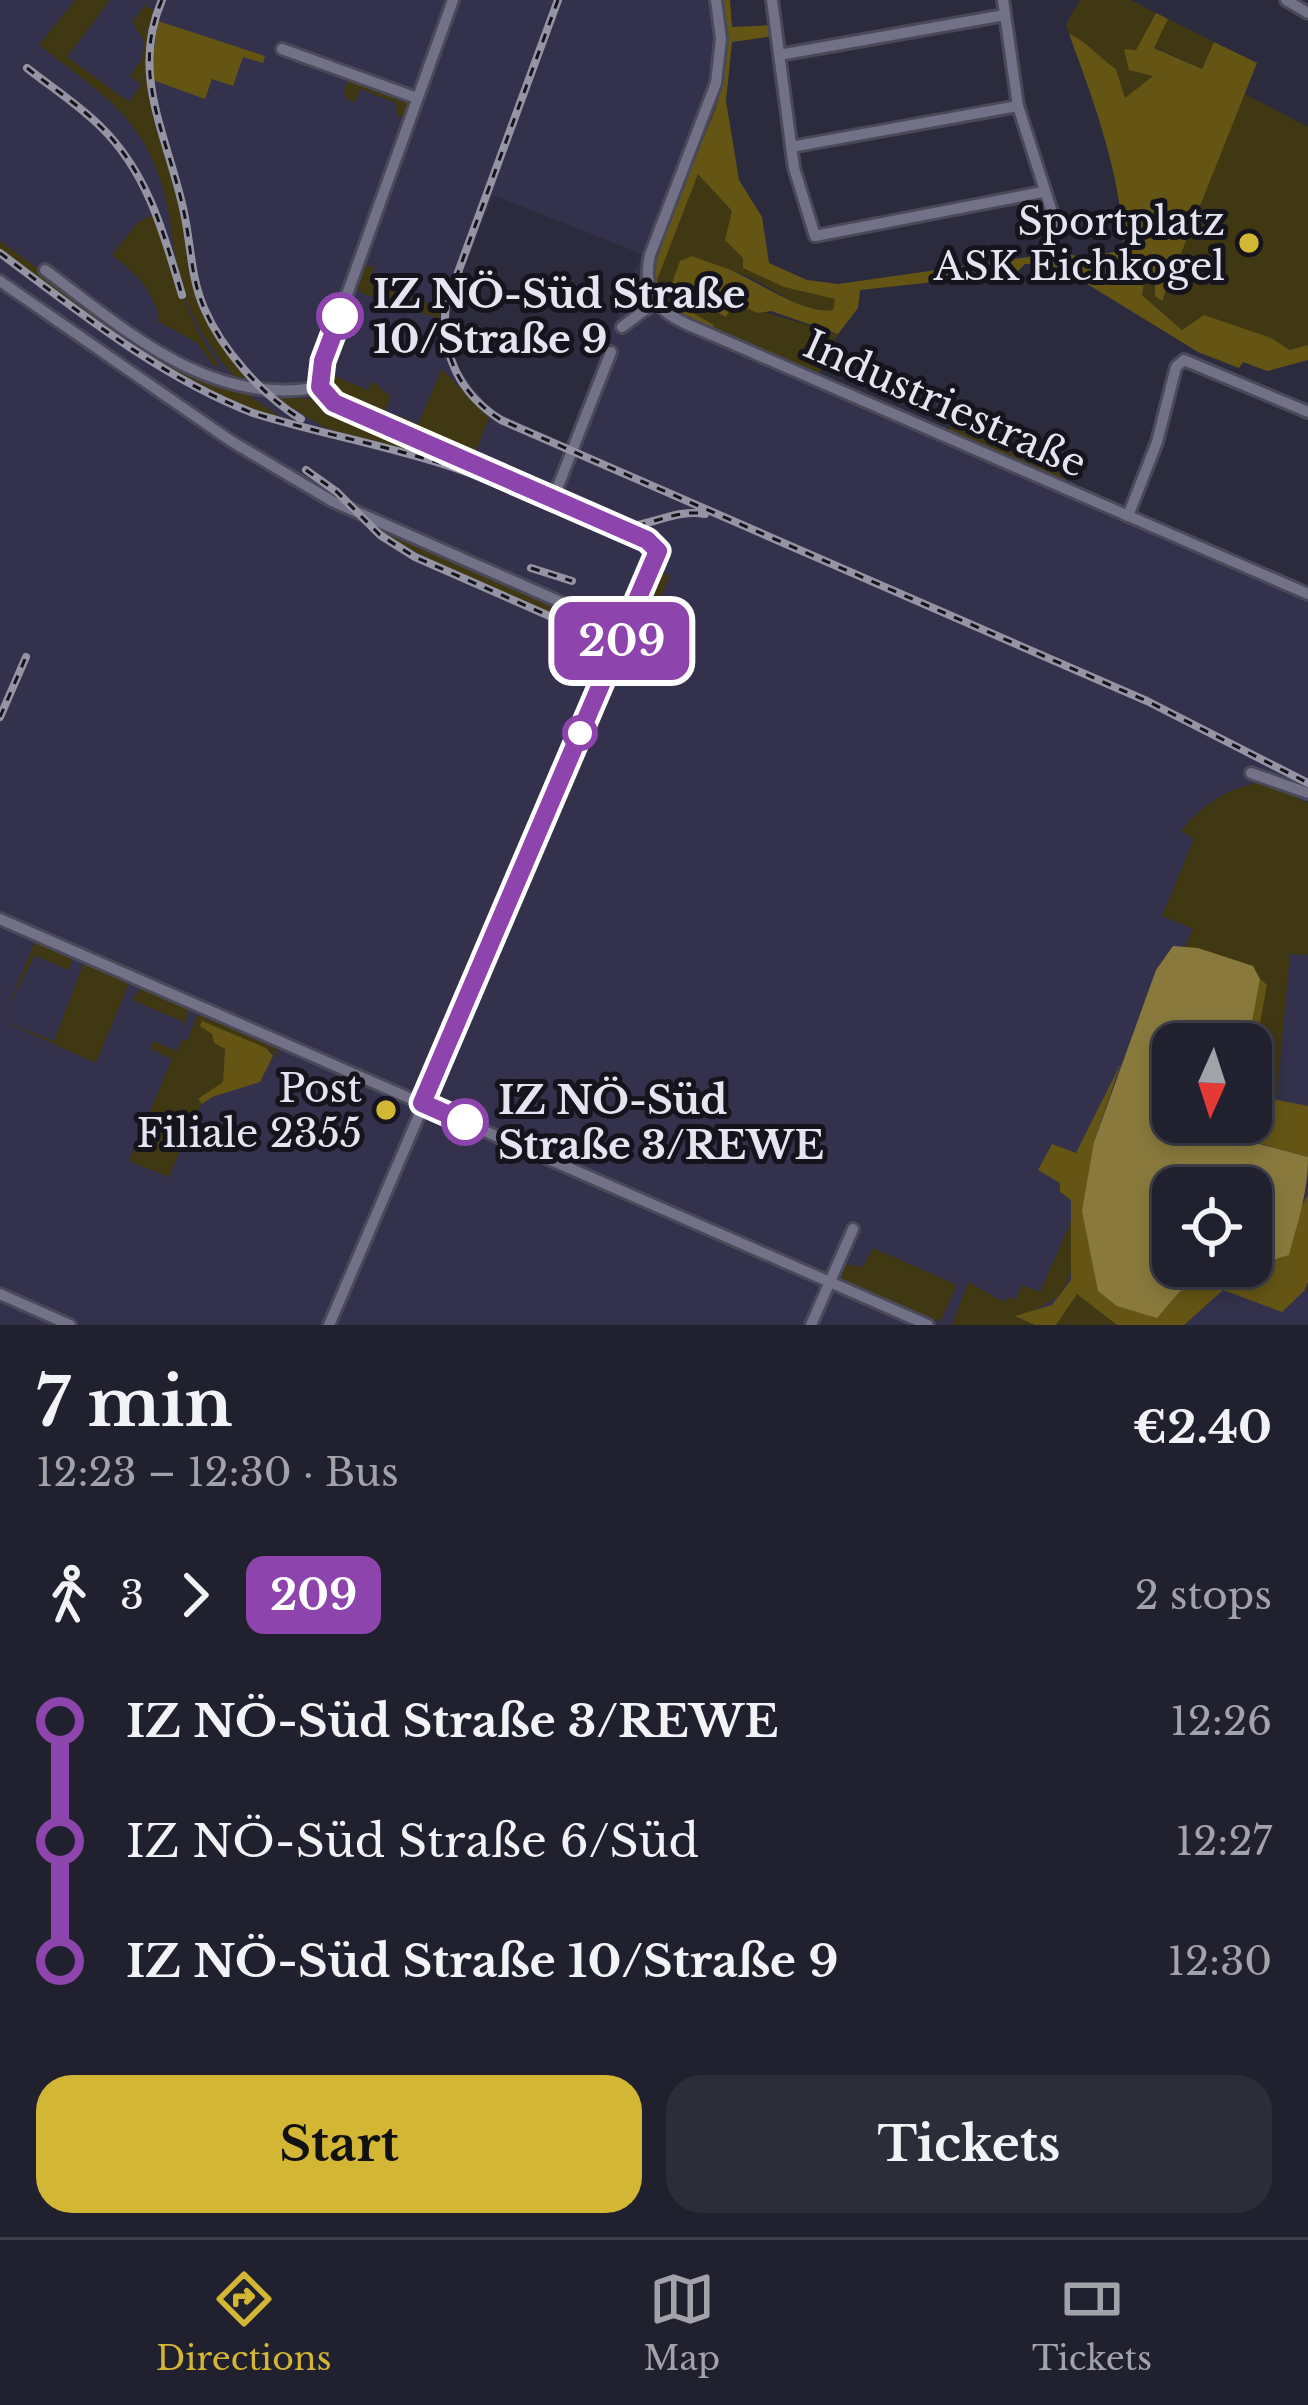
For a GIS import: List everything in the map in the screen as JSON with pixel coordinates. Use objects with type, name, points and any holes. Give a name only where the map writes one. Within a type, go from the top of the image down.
[{"type":"street","points":[[322,391],[323,361],[453,0]]},
{"type":"street","points":[[622,327],[654,303],[646,273],[650,256],[716,83],[721,39],[716,0]]},
{"type":"street","points":[[772,0],[791,146],[815,236],[1043,192]]},
{"type":"street","points":[[1003,0],[1018,106],[1058,231]]},
{"type":"street","points":[[1286,0],[1308,14]]},
{"type":"street","points":[[779,55],[1005,15]]},
{"type":"street","points":[[282,49],[418,98]]},
{"type":"street","points":[[791,146],[1018,106]]},
{"type":"street","points":[[45,270],[154,349],[214,380],[265,391],[322,391],[334,403],[647,540],[658,551],[329,1325]]},
{"type":"street","points":[[0,281],[231,441],[322,495],[626,631]]},
{"type":"street","name":"Industriestraße","points":[[654,303],[666,314],[726,341],[1308,593]]},
{"type":"street","points":[[553,499],[611,352]]},
{"type":"street","points":[[1128,516],[1160,435],[1176,367],[1184,361],[1308,412]]},
{"type":"street","points":[[1251,773],[1308,793]]},
{"type":"street","points":[[0,919],[928,1325]]},
{"type":"street","points":[[811,1325],[853,1229]]},
{"type":"street","points":[[0,1294],[70,1325]]},
{"type":"shaded area","points":[[0,0],[708,0],[714,45],[704,100],[643,253],[654,258],[712,330],[1308,587],[1308,1325],[0,1325]],"holes":[[[493,195],[642,254],[567,444],[490,409],[456,365],[448,339],[448,311]]]},
{"type":"shaded area","points":[[75,0],[110,0],[67,57],[129,102],[141,85],[130,76],[142,59],[144,40],[132,22],[148,1],[146,7],[154,10],[147,36],[147,87],[181,211],[194,287],[214,331],[259,386],[241,384],[191,313],[163,190],[136,131],[98,91],[39,45]]},
{"type":"shaded area","points":[[720,0],[730,0],[732,27],[772,25],[774,36],[732,42],[726,101],[739,180],[762,217],[769,263],[807,280],[838,284],[1056,253],[1087,257],[1124,250],[1112,167],[1069,34],[1116,69],[1125,98],[1153,76],[1129,70],[1124,49],[1136,50],[1156,13],[1168,19],[1154,48],[1202,69],[1214,42],[1257,63],[1162,301],[1155,296],[1155,276],[1145,278],[1142,295],[1182,330],[1204,315],[1271,338],[1290,350],[1308,345],[1308,360],[1267,371],[1243,362],[1239,368],[1198,352],[1071,274],[1068,264],[1059,272],[1025,264],[1016,273],[860,290],[858,308],[838,334],[734,303],[726,317],[679,293],[672,283],[680,261],[692,256],[721,266],[810,308],[833,310],[835,299],[784,287],[743,268],[743,258],[725,240],[732,211],[698,174],[657,280],[666,298],[714,325],[712,330],[678,313],[658,295],[653,268],[667,220],[720,93],[724,46]]},
{"type":"shaded area","points":[[1080,0],[1131,0],[1156,13],[1136,51],[1125,50],[1154,75],[1125,99],[1116,69],[1069,34],[1066,24]]},
{"type":"shaded area","points":[[1168,19],[1214,42],[1202,69],[1154,47]]},
{"type":"shaded area","points":[[158,21],[265,56],[263,63],[243,57],[233,86],[212,79],[205,99],[150,79]]},
{"type":"shaded area","points":[[348,81],[407,99],[410,107],[405,117],[397,118],[396,103],[360,89],[355,103],[347,99],[344,91]]},
{"type":"shaded area","points":[[1243,93],[1308,127],[1308,345],[1290,350],[1271,338],[1182,330],[1142,295],[1145,278],[1156,276],[1162,300]]},
{"type":"shaded area","points":[[698,173],[732,211],[784,287],[836,299],[833,310],[809,308],[731,272],[673,283],[679,293],[725,317],[733,303],[838,334],[819,376],[712,330],[713,325],[666,298],[657,280]]},
{"type":"shaded area","points":[[154,214],[188,309],[219,364],[215,367],[197,343],[156,320],[148,291],[112,255],[137,223]]},
{"type":"shaded area","points":[[0,241],[164,360],[247,394],[284,419],[207,389],[134,348],[0,249]]},
{"type":"shaded area","points":[[363,265],[374,267],[369,283],[441,307],[440,319],[361,293],[356,285]]},
{"type":"shaded area","points":[[359,302],[332,375],[368,390],[372,381],[391,397],[382,417],[339,400],[325,385],[349,304]]},
{"type":"shaded area","points":[[442,369],[489,418],[473,458],[394,422],[395,414],[418,424]]},
{"type":"shaded area","points":[[273,396],[321,400],[641,541],[650,550],[460,467],[325,428]]},
{"type":"shaded area","points":[[951,425],[1066,476],[1064,483],[949,431]]},
{"type":"shaded area","points":[[378,528],[612,630],[563,619],[493,590]]},
{"type":"shaded area","points":[[659,571],[670,576],[644,635],[633,629]]},
{"type":"shaded area","points":[[1262,782],[1308,803],[1308,955],[1290,954],[1277,1095],[1272,1094],[1272,1023],[1159,1000],[1193,929],[1162,916],[1194,839],[1181,831],[1198,813],[1238,788]]},
{"type":"shaded area","points":[[35,942],[73,960],[68,970],[35,955],[6,1011]]},
{"type":"shaded area","points":[[1173,946],[1198,948],[1253,966],[1260,979],[1252,1023],[1152,1023],[1152,1143],[1256,1143],[1308,1157],[1302,1207],[1289,1255],[1272,1260],[1272,1167],[1152,1167],[1152,1287],[1184,1287],[1157,1318],[1117,1306],[1098,1291],[1082,1211],[1094,1142],[1156,970]]},
{"type":"shaded area","points":[[84,962],[129,983],[96,1063],[0,1020],[54,1041]]},
{"type":"shaded area","points":[[1260,979],[1267,985],[1260,1023],[1252,1023]]},
{"type":"shaded area","points":[[141,987],[189,1008],[184,1028],[184,1022],[132,1000]]},
{"type":"shaded area","points":[[203,1014],[275,1046],[279,1058],[266,1048],[212,1034],[225,1048],[223,1082],[199,1099],[202,1104],[169,1177],[129,1161],[172,1059],[150,1049],[153,1041],[177,1051],[182,1039],[187,1041],[197,1016]]},
{"type":"shaded area","points":[[202,1021],[266,1048],[273,1056],[260,1082],[202,1104],[198,1099],[223,1082],[225,1049],[200,1026]]},
{"type":"shaded area","points":[[1121,1063],[1094,1142],[1098,1291],[1152,1282],[1152,1287],[1272,1287],[1272,1259],[1308,1195],[1308,1282],[1304,1291],[1282,1312],[1223,1290],[1184,1325],[1117,1325],[1077,1294],[1056,1325],[1035,1325],[1015,1316],[1052,1305],[1071,1280],[1071,1200],[1060,1192],[1060,1183],[1038,1170],[1052,1144],[1076,1153]]},
{"type":"shaded area","points":[[1272,1099],[1308,1106],[1308,1157],[1257,1143],[1272,1143]]},
{"type":"shaded area","points":[[1074,1214],[1072,1267],[1062,1291],[1017,1317],[1035,1325],[952,1325],[968,1282],[1004,1302],[1007,1297],[1015,1300],[1022,1285],[1040,1292]]},
{"type":"shaded area","points":[[873,1248],[953,1283],[956,1287],[940,1322],[840,1276],[843,1264],[863,1267]]},
{"type":"shaded area","points":[[1077,1293],[1117,1325],[1056,1325]]},
{"type":"railway","points":[[162,0],[153,27],[150,79],[183,208],[199,296],[221,340],[245,370],[301,419]]},
{"type":"railway","points":[[558,0],[446,305],[450,356],[474,398],[501,420],[1147,701],[1308,783]]},
{"type":"railway","points":[[27,68],[92,119],[131,164],[152,205],[182,295]]},
{"type":"railway","points":[[0,253],[153,362],[253,413],[433,461],[594,522],[627,526],[705,514]]},
{"type":"railway","points":[[306,470],[337,492],[380,535],[415,557],[586,632],[654,670]]},
{"type":"railway","points":[[531,568],[572,581]]},
{"type":"railway","points":[[0,717],[26,657]]},
{"type":"bus line","name":"209","points":[[340,316],[320,374],[320,387],[334,403],[647,540],[658,551],[422,1103],[465,1122]]},
{"type":"place","name":"Sportplatz ASK Eichkogel","points":[[1249,243]]},
{"type":"place","name":"IZ NÖ-Süd Straße 10/Straße 9","points":[[340,316]]},
{"type":"place","name":"Post Filiale 2355","points":[[386,1110]]},
{"type":"place","name":"IZ NÖ-Süd Straße 3/REWE","points":[[465,1122]]}]
